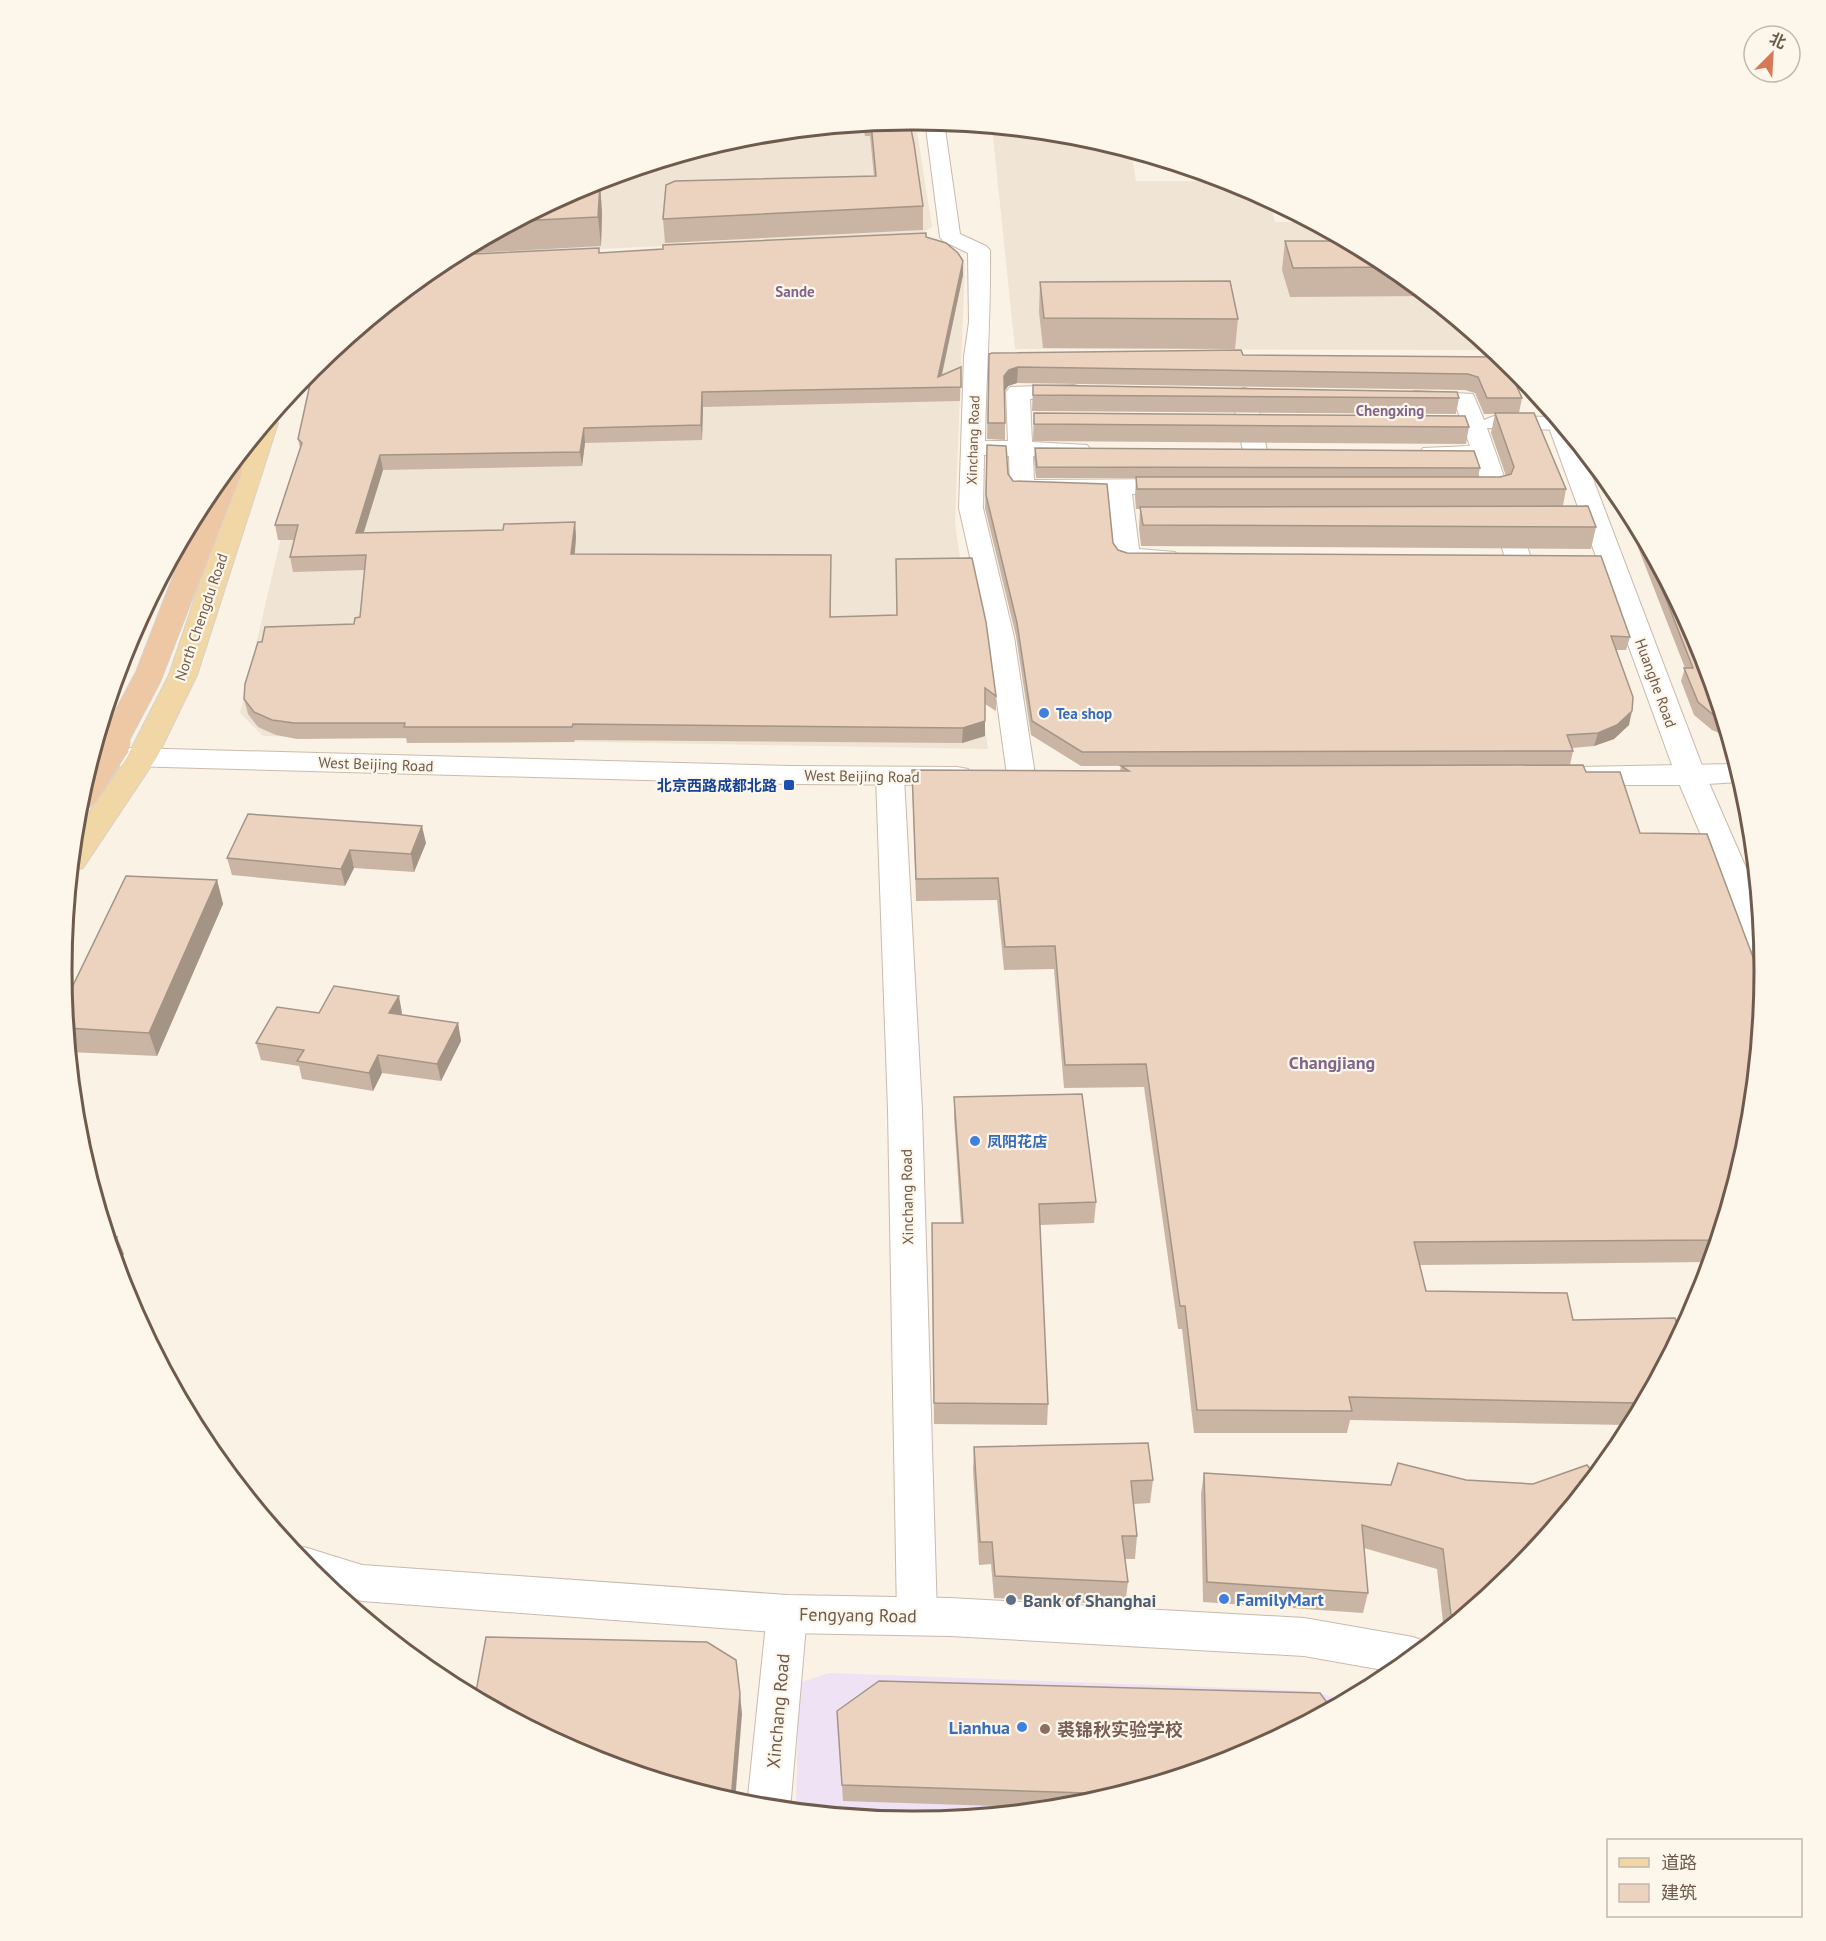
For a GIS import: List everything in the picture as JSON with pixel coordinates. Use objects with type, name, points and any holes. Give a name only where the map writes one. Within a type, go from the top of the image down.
[{"type":"highway","points":[[97,769],[148,676],[217,499]]},
{"type":"main road","name":"North Chengdu Road","points":[[81,847],[142,757],[183,675],[260,442]]},
{"type":"street","name":"Xinchang Road","points":[[934,130],[938,237],[979,250],[980,322],[987,357],[973,448],[997,487],[971,508],[1001,638],[1012,776]]},
{"type":"street","points":[[997,487],[1020,450],[1030,420],[1018,392],[1101,393]]},
{"type":"street","points":[[1220,395],[1255,395],[1238,421]]},
{"type":"street","points":[[1395,398],[1465,399],[1463,423],[1484,453],[1518,558]]},
{"type":"street","points":[[1238,421],[1273,422]]},
{"type":"street","points":[[1238,421],[1255,452]]},
{"type":"street","points":[[1463,423],[1551,423]]},
{"type":"street","name":"Huanghe Road","points":[[1563,438],[1584,518],[1598,559],[1691,776],[1751,900]]},
{"type":"street","points":[[973,448],[1102,450]]},
{"type":"street","points":[[1404,452],[1484,453]]},
{"type":"street","points":[[997,487],[1201,486]]},
{"type":"street","points":[[1119,487],[1134,519],[1126,556],[1186,557]]},
{"type":"street","points":[[1437,487],[1496,488]]},
{"type":"street","name":"West Beijing Road","points":[[100,756],[890,777],[1012,776]]},
{"type":"street","points":[[1551,776],[1691,776],[1730,774]]},
{"type":"street","name":"Xinchang Road","points":[[890,777],[906,1110],[917,1616]]},
{"type":"street","name":"Fengyang Road","points":[[325,1571],[362,1583],[787,1614],[917,1616],[1304,1637],[1402,1654]]},
{"type":"street","name":"Xinchang Road","points":[[770,1798],[787,1614]]},
{"type":"shaded area","points":[[917,129],[932,227],[920,234],[472,255],[541,216],[643,174],[695,158],[749,146],[858,131]]},
{"type":"shaded area","points":[[993,134],[1077,146],[1131,158],[1136,181],[1201,181],[1272,210],[1275,222],[1296,222],[1380,271],[1425,303],[1481,350],[1015,349]]},
{"type":"shaded area","points":[[945,249],[965,264],[955,523],[988,749],[263,736],[240,713],[319,375],[340,355]]},
{"type":"shaded area","name":"裘锦秋实验学校","points":[[829,1673],[1310,1691],[1335,1698],[1285,1725],[1235,1747],[1183,1767],[1131,1783],[1023,1804],[968,1810],[858,1810],[796,1803],[799,1683]]},
{"type":"building","points":[[911,129],[923,206],[663,219],[666,185],[675,181],[876,176],[872,131]]},
{"type":"building","points":[[600,191],[598,217],[533,220]]},
{"type":"building","points":[[926,233],[926,237],[946,243],[958,253],[963,261],[938,377],[961,367],[961,387],[702,392],[701,425],[584,428],[580,452],[380,455],[356,533],[503,530],[504,524],[575,522],[571,554],[831,555],[830,617],[897,615],[896,559],[972,558],[986,622],[996,696],[985,688],[985,721],[963,728],[573,724],[572,727],[404,727],[405,723],[294,723],[272,720],[254,712],[244,699],[245,684],[258,642],[262,642],[265,627],[354,624],[355,618],[360,617],[366,555],[290,557],[298,525],[275,525],[302,443],[298,439],[310,385],[358,338],[401,303],[474,254],[599,248],[599,253],[663,249],[663,245]]},
{"type":"building","points":[[1285,241],[1332,241],[1374,267],[1293,268]]},
{"type":"building","points":[[1230,281],[1238,319],[1044,318],[1040,282]]},
{"type":"building","points":[[1241,350],[1243,355],[1488,357],[1516,385],[1522,398],[1487,398],[1478,377],[1468,374],[1018,367],[1009,370],[1004,376],[1005,423],[988,423],[989,354]]},
{"type":"building","points":[[1033,385],[1457,392],[1459,398],[1033,395]]},
{"type":"building","points":[[1034,413],[1465,416],[1469,427],[1034,424]]},
{"type":"building","points":[[1495,413],[1534,413],[1566,489],[1137,489],[1136,477],[1500,477],[1511,474],[1514,467]]},
{"type":"building","points":[[987,445],[1006,446],[1008,474],[1013,481],[1107,484],[1113,543],[1118,550],[1127,553],[1601,556],[1630,637],[1611,636],[1633,697],[1632,711],[1617,725],[1598,733],[1567,735],[1573,751],[1082,752],[1032,721],[1017,623],[986,495]]},
{"type":"building","points":[[1035,448],[1474,451],[1480,468],[1037,467]]},
{"type":"building","points":[[1588,506],[1596,527],[1143,525],[1140,507]]},
{"type":"building","points":[[1663,592],[1690,649],[1714,715],[1698,702],[1684,668],[1693,668]]},
{"type":"building","points":[[1583,765],[1586,772],[1620,772],[1640,833],[1707,834],[1754,959],[1754,970],[1747,1080],[1738,1135],[1709,1240],[1414,1242],[1426,1291],[1567,1293],[1573,1320],[1675,1318],[1676,1322],[1667,1342],[1634,1403],[1349,1397],[1352,1411],[1197,1410],[1185,1306],[1180,1306],[1146,1064],[1065,1065],[1055,946],[1005,947],[998,878],[916,879],[912,770],[1129,771],[1121,766]]},
{"type":"building","points":[[248,814],[422,826],[411,854],[350,850],[341,869],[227,858]]},
{"type":"building","points":[[126,876],[217,880],[149,1033],[74,1028],[73,986]]},
{"type":"building","points":[[334,986],[399,996],[389,1013],[458,1023],[437,1064],[378,1055],[369,1073],[297,1061],[304,1050],[256,1043],[277,1007],[319,1013]]},
{"type":"building","points":[[1082,1094],[1096,1202],[1039,1204],[1048,1404],[934,1403],[932,1223],[963,1223],[954,1097]]},
{"type":"building","points":[[1148,1443],[1153,1480],[1131,1481],[1137,1536],[1122,1536],[1128,1582],[995,1576],[992,1542],[980,1542],[974,1447]]},
{"type":"building","points":[[1398,1463],[1466,1480],[1533,1484],[1587,1465],[1590,1469],[1545,1525],[1508,1565],[1453,1615],[1451,1615],[1443,1549],[1362,1525],[1368,1593],[1207,1582],[1204,1473],[1391,1485]]},
{"type":"building","points":[[486,1637],[707,1642],[736,1660],[740,1694],[732,1791],[643,1767],[591,1747],[541,1725],[476,1689]]},
{"type":"building","name":"裘锦秋实验学校","points":[[879,1681],[1320,1693],[1327,1702],[1285,1725],[1183,1767],[1131,1783],[1086,1793],[842,1785],[837,1711]]},
{"type":"place","name":"Tea shop","points":[[1044,713]]},
{"type":"place","name":"北京西路成都北路","points":[[789,785]]},
{"type":"place","name":"凤阳花店","points":[[975,1141]]},
{"type":"place","name":"FamilyMart","points":[[1224,1599]]},
{"type":"place","name":"Bank of Shanghai","points":[[1011,1600]]},
{"type":"place","name":"Lianhua","points":[[1022,1727]]},
{"type":"place","name":"裘锦秋实验学校","points":[[1045,1729]]},
{"type":"district","name":"Sande","points":[[795,291]]},
{"type":"district","name":"Chengxing","points":[[1390,410]]},
{"type":"district","name":"Changjiang","points":[[1332,1062]]}]
